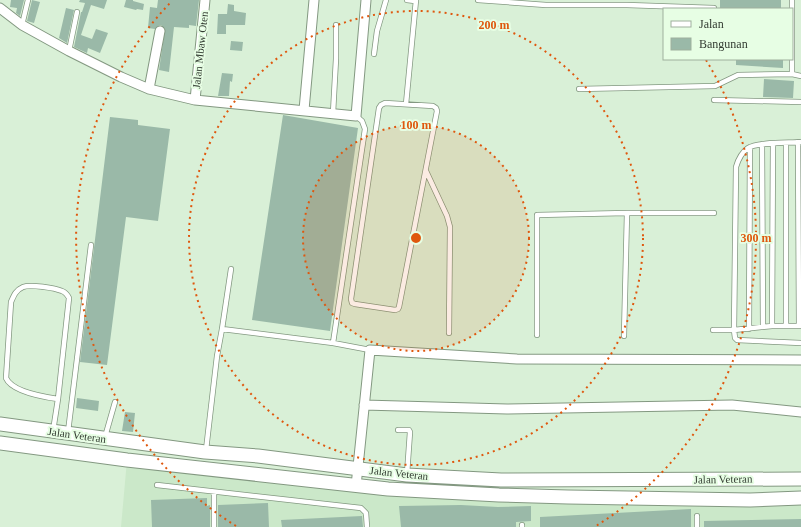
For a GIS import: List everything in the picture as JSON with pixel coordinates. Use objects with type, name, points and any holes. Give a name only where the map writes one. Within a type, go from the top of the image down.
[{"type":"main road","name":"Jalan Veteran","points":[[0,424],[205,452],[258,456],[406,475],[508,480],[801,479]]},
{"type":"main road","name":"Jalan Veteran","points":[[0,443],[127,460],[388,489],[500,495],[750,500],[801,498]]},
{"type":"main road","points":[[750,500],[751,478]]},
{"type":"street","name":"Jalan Mbaw Oten","points":[[195,100],[205,0]]},
{"type":"street","points":[[305,106],[314,0]]},
{"type":"street","points":[[0,8],[69,49],[121,77],[149,89],[195,100],[241,106],[305,106],[333,112],[357,112],[366,0]]},
{"type":"street","points":[[149,89],[160,31]]},
{"type":"street","points":[[356,486],[370,350],[517,359],[801,360]]},
{"type":"street","points":[[364,405],[507,409],[732,405],[801,412]]},
{"type":"lane","points":[[23,22],[28,0]]},
{"type":"lane","points":[[374,54],[377,31],[386,0]]},
{"type":"lane","points":[[406,104],[415,1],[408,0]]},
{"type":"lane","points":[[478,0],[546,5],[626,3],[714,8]]},
{"type":"lane","points":[[69,49],[77,12]]},
{"type":"lane","points":[[333,112],[336,25]]},
{"type":"lane","points":[[792,60],[792,74]]},
{"type":"lane","points":[[578,89],[715,86],[738,75],[792,74],[801,76]]},
{"type":"lane","points":[[714,100],[801,102]]},
{"type":"lane","points":[[385,103],[406,104],[434,106],[436,108],[438,111],[426,171],[400,307],[392,310],[352,303],[351,299],[379,108],[381,105],[385,103]]},
{"type":"lane","points":[[333,343],[365,129],[357,112]]},
{"type":"lane","points":[[713,330],[734,330],[772,326],[800,326],[800,142],[762,144],[750,147],[740,156],[736,167],[734,330],[735,338],[737,340],[801,343]]},
{"type":"lane","points":[[786,143],[786,326]]},
{"type":"lane","points":[[762,144],[763,327]]},
{"type":"lane","points":[[772,326],[773,144]]},
{"type":"lane","points":[[748,329],[750,147]]},
{"type":"lane","points":[[426,171],[450,227],[449,334]]},
{"type":"lane","points":[[624,336],[627,213]]},
{"type":"lane","points":[[537,335],[537,216],[627,213],[714,213]]},
{"type":"lane","points":[[68,434],[91,245]]},
{"type":"lane","points":[[205,452],[231,269]]},
{"type":"lane","points":[[53,431],[58,399],[69,298],[67,294],[60,290],[30,286],[24,287],[14,294],[11,302],[6,378],[11,386],[37,396],[58,399]]},
{"type":"lane","points":[[222,328],[333,343],[370,350]]},
{"type":"lane","points":[[105,439],[115,402]]},
{"type":"lane","points":[[398,430],[409,430],[410,432],[406,475]]},
{"type":"lane","points":[[157,485],[361,508],[366,512],[367,527]]},
{"type":"lane","points":[[214,492],[214,527]]},
{"type":"lane","points":[[697,516],[697,527]]},
{"type":"shaded area","points":[[127,460],[356,486],[801,499],[801,527],[121,527]]},
{"type":"building","points":[[11,0],[24,0],[20,16],[16,13],[17,8],[10,7]]},
{"type":"building","points":[[32,0],[40,2],[34,23],[27,21]]},
{"type":"building","points":[[80,0],[107,0],[104,9],[91,5],[81,35],[92,39],[96,29],[108,33],[100,53],[88,48],[87,53],[74,47],[81,12],[85,3],[79,2]]},
{"type":"building","points":[[126,0],[133,0],[144,4],[143,10],[124,7]]},
{"type":"building","points":[[158,0],[199,0],[196,26],[189,25],[189,28],[174,27],[169,72],[159,70],[165,29],[161,25],[155,29],[148,28],[150,7],[157,8]]},
{"type":"building","points":[[720,0],[781,0],[781,8],[720,8]]},
{"type":"building","points":[[228,4],[234,5],[234,11],[246,13],[245,25],[226,25],[226,34],[217,34],[218,14],[227,14]]},
{"type":"building","points":[[66,8],[74,10],[67,43],[59,38]]},
{"type":"building","points":[[231,41],[243,42],[242,51],[230,50]]},
{"type":"building","points":[[736,60],[783,60],[783,68],[736,65]]},
{"type":"building","points":[[222,73],[233,74],[232,82],[230,81],[229,96],[218,96]]},
{"type":"building","points":[[764,79],[794,81],[793,98],[763,97]]},
{"type":"building","points":[[283,115],[358,128],[330,331],[252,320]]},
{"type":"building","points":[[110,117],[138,120],[138,125],[170,129],[158,221],[126,217],[107,365],[80,362]]},
{"type":"building","points":[[77,398],[99,401],[98,411],[76,408]]},
{"type":"building","points":[[125,412],[135,413],[133,432],[122,431]]},
{"type":"building","points":[[207,498],[207,506],[210,505],[210,527],[152,527],[151,500]]},
{"type":"building","points":[[268,503],[269,527],[218,527],[218,505]]},
{"type":"building","points":[[461,505],[498,507],[531,506],[531,521],[516,522],[516,527],[401,527],[399,506]]},
{"type":"building","points":[[691,509],[691,527],[540,527],[540,517]]},
{"type":"building","points":[[362,516],[363,527],[282,527],[281,520]]},
{"type":"building","points":[[801,519],[801,527],[704,527],[704,521]]}]
